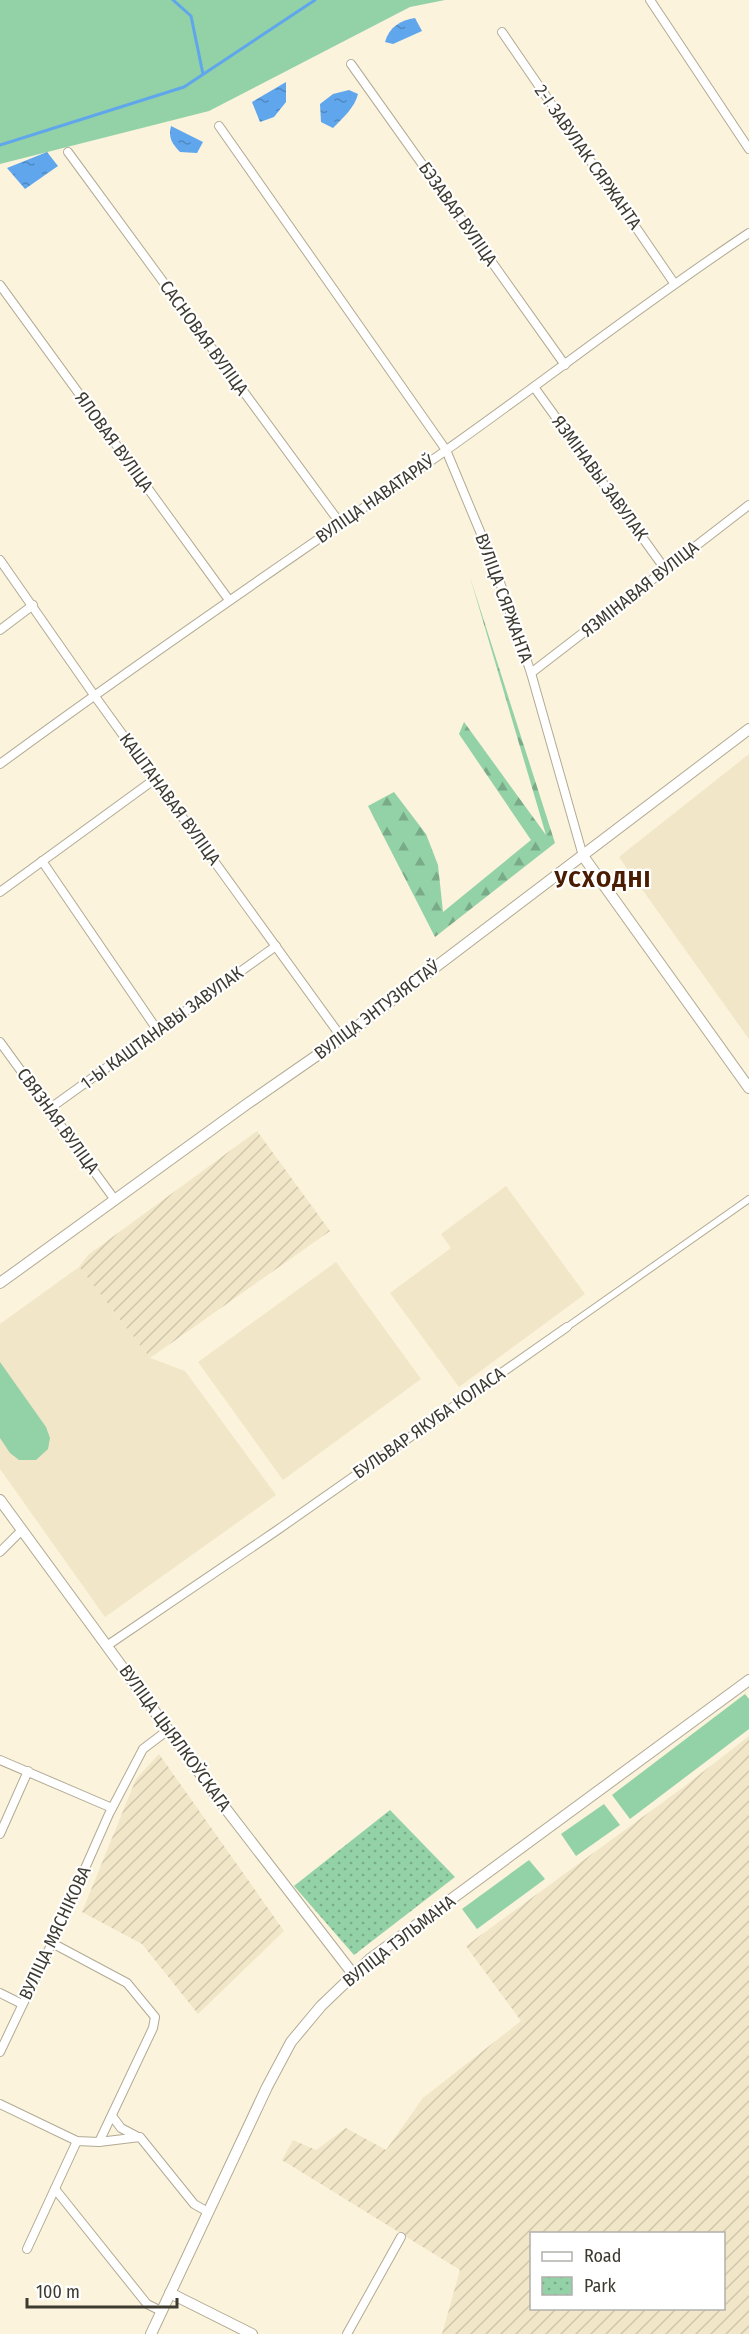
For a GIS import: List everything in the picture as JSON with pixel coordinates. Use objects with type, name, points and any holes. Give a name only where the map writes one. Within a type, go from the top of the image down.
[{"type":"main road","name":"ВУЛІЦА ЭНТУЗІЯСТАЎ","points":[[1,1282],[342,1038],[749,729]]},
{"type":"main road","name":"ВУЛІЦА СЯРЖАНТА","points":[[583,856],[749,1088]]},
{"type":"main road","name":"ВУЛІЦА ЦЫЯЛКОЎСКАГА","points":[[0,1500],[168,1730],[353,1974]]},
{"type":"main road","name":"ВУЛІЦА ТЭЛЬМАНА","points":[[151,2334],[267,2087],[291,2042],[321,2006],[353,1974],[749,1680]]},
{"type":"main road","points":[[170,2292],[252,2334]]},
{"type":"street","points":[[650,0],[749,150]]},
{"type":"street","name":"2-І ЗАВУЛАК СЯРЖАНТА","points":[[501,32],[674,283]]},
{"type":"street","name":"БЭЗАВАЯ ВУЛІЦА","points":[[351,64],[565,365]]},
{"type":"street","name":"ВУЛІЦА СЯРЖАНТА","points":[[219,126],[446,450],[494,565],[531,673],[583,856]]},
{"type":"street","name":"САСНОВАЯ ВУЛІЦА","points":[[68,152],[340,523]]},
{"type":"street","name":"ВУЛІЦА НАВАТАРАЎ","points":[[0,764],[94,694],[446,450],[674,283],[749,233]]},
{"type":"street","name":"ЯЛОВАЯ ВУЛІЦА","points":[[0,285],[229,600]]},
{"type":"street","name":"ЯЗМІНАВЫ ЗАВУЛАК","points":[[534,387],[665,569]]},
{"type":"street","name":"ЯЗМІНАВАЯ ВУЛІЦА","points":[[531,673],[749,506]]},
{"type":"street","name":"КАШТАНАВАЯ ВУЛІЦА","points":[[0,560],[342,1038]]},
{"type":"street","points":[[0,630],[33,605]]},
{"type":"street","points":[[0,892],[155,779]]},
{"type":"street","points":[[42,861],[158,1030]]},
{"type":"street","name":"1-Ы КАШТАНАВЫ ЗАВУЛАК","points":[[49,1109],[276,946]]},
{"type":"street","name":"СВЯЗНАЯ ВУЛІЦА","points":[[0,1042],[115,1200]]},
{"type":"street","name":"БУЛЬВАР ЯКУБА КОЛАСА","points":[[108,1645],[276,1531],[749,1199]]},
{"type":"street","points":[[0,1552],[22,1530]]},
{"type":"street","name":"ВУЛІЦА МЯСНІКОВА","points":[[0,2052],[52,1943],[110,1811],[143,1749],[168,1730]]},
{"type":"street","points":[[0,1760],[110,1811]]},
{"type":"street","points":[[0,1834],[28,1771]]},
{"type":"street","points":[[52,1943],[127,1983],[155,2017],[153,2028],[99,2142]]},
{"type":"street","points":[[0,1993],[22,2004]]},
{"type":"street","points":[[0,2104],[78,2141],[99,2142],[138,2137]]},
{"type":"street","points":[[112,2116],[121,2128],[138,2137],[194,2204],[208,2212]]},
{"type":"street","points":[[27,2249],[78,2141]]},
{"type":"street","points":[[55,2190],[147,2304],[161,2311]]},
{"type":"street","points":[[347,2334],[401,2237]]},
{"type":"shaded area","points":[[749,754],[749,1039],[619,857]]},
{"type":"shaded area","points":[[257,1131],[330,1231],[150,1358],[79,1267],[88,1255]]},
{"type":"shaded area","points":[[506,1186],[585,1294],[459,1387],[390,1293],[451,1248],[441,1234]]},
{"type":"shaded area","points":[[336,1262],[421,1379],[283,1480],[198,1362]]},
{"type":"shaded area","points":[[79,1267],[150,1358],[185,1371],[276,1495],[105,1617],[0,1469],[0,1324]]},
{"type":"shaded area","points":[[749,1736],[749,2334],[442,2334],[460,2270],[282,2160],[293,2140],[316,2150],[346,2128],[386,2150],[423,2098],[521,2021],[466,1946],[681,1789]]},
{"type":"shaded area","points":[[159,1754],[284,1931],[198,2014],[142,1944],[82,1912],[136,1779]]},
{"type":"green space","points":[[0,0],[445,0],[410,7],[209,111],[0,164]]},
{"type":"green space","points":[[470,577],[555,843],[435,937],[368,806],[394,792],[426,834],[438,865],[443,912],[531,840],[459,734],[464,722],[546,835]]},
{"type":"green space","points":[[0,1362],[46,1427],[50,1438],[48,1449],[36,1460],[19,1460],[10,1453],[0,1438]]},
{"type":"green space","points":[[745,1694],[749,1699],[749,1729],[630,1819],[612,1795]]},
{"type":"green space","points":[[604,1804],[620,1825],[576,1856],[561,1834]]},
{"type":"green space","points":[[390,1810],[455,1877],[354,1955],[294,1886]]},
{"type":"green space","points":[[529,1860],[545,1879],[477,1929],[462,1909]]},
{"type":"water","points":[[415,18],[422,31],[393,44],[385,42],[389,32],[396,25]]},
{"type":"water","points":[[286,82],[286,102],[274,117],[260,122],[252,102]]},
{"type":"water","points":[[349,90],[358,94],[345,116],[333,128],[321,122],[320,104],[333,94]]},
{"type":"water","points":[[171,126],[203,142],[197,153],[180,152],[171,140]]},
{"type":"water","points":[[47,152],[58,166],[25,189],[7,168]]},
{"type":"waterway","points":[[173,0],[191,16],[203,74]]},
{"type":"waterway","points":[[0,145],[184,87],[315,0]]},
{"type":"district","name":"УСХОДНІ","points":[[603,879]]}]
